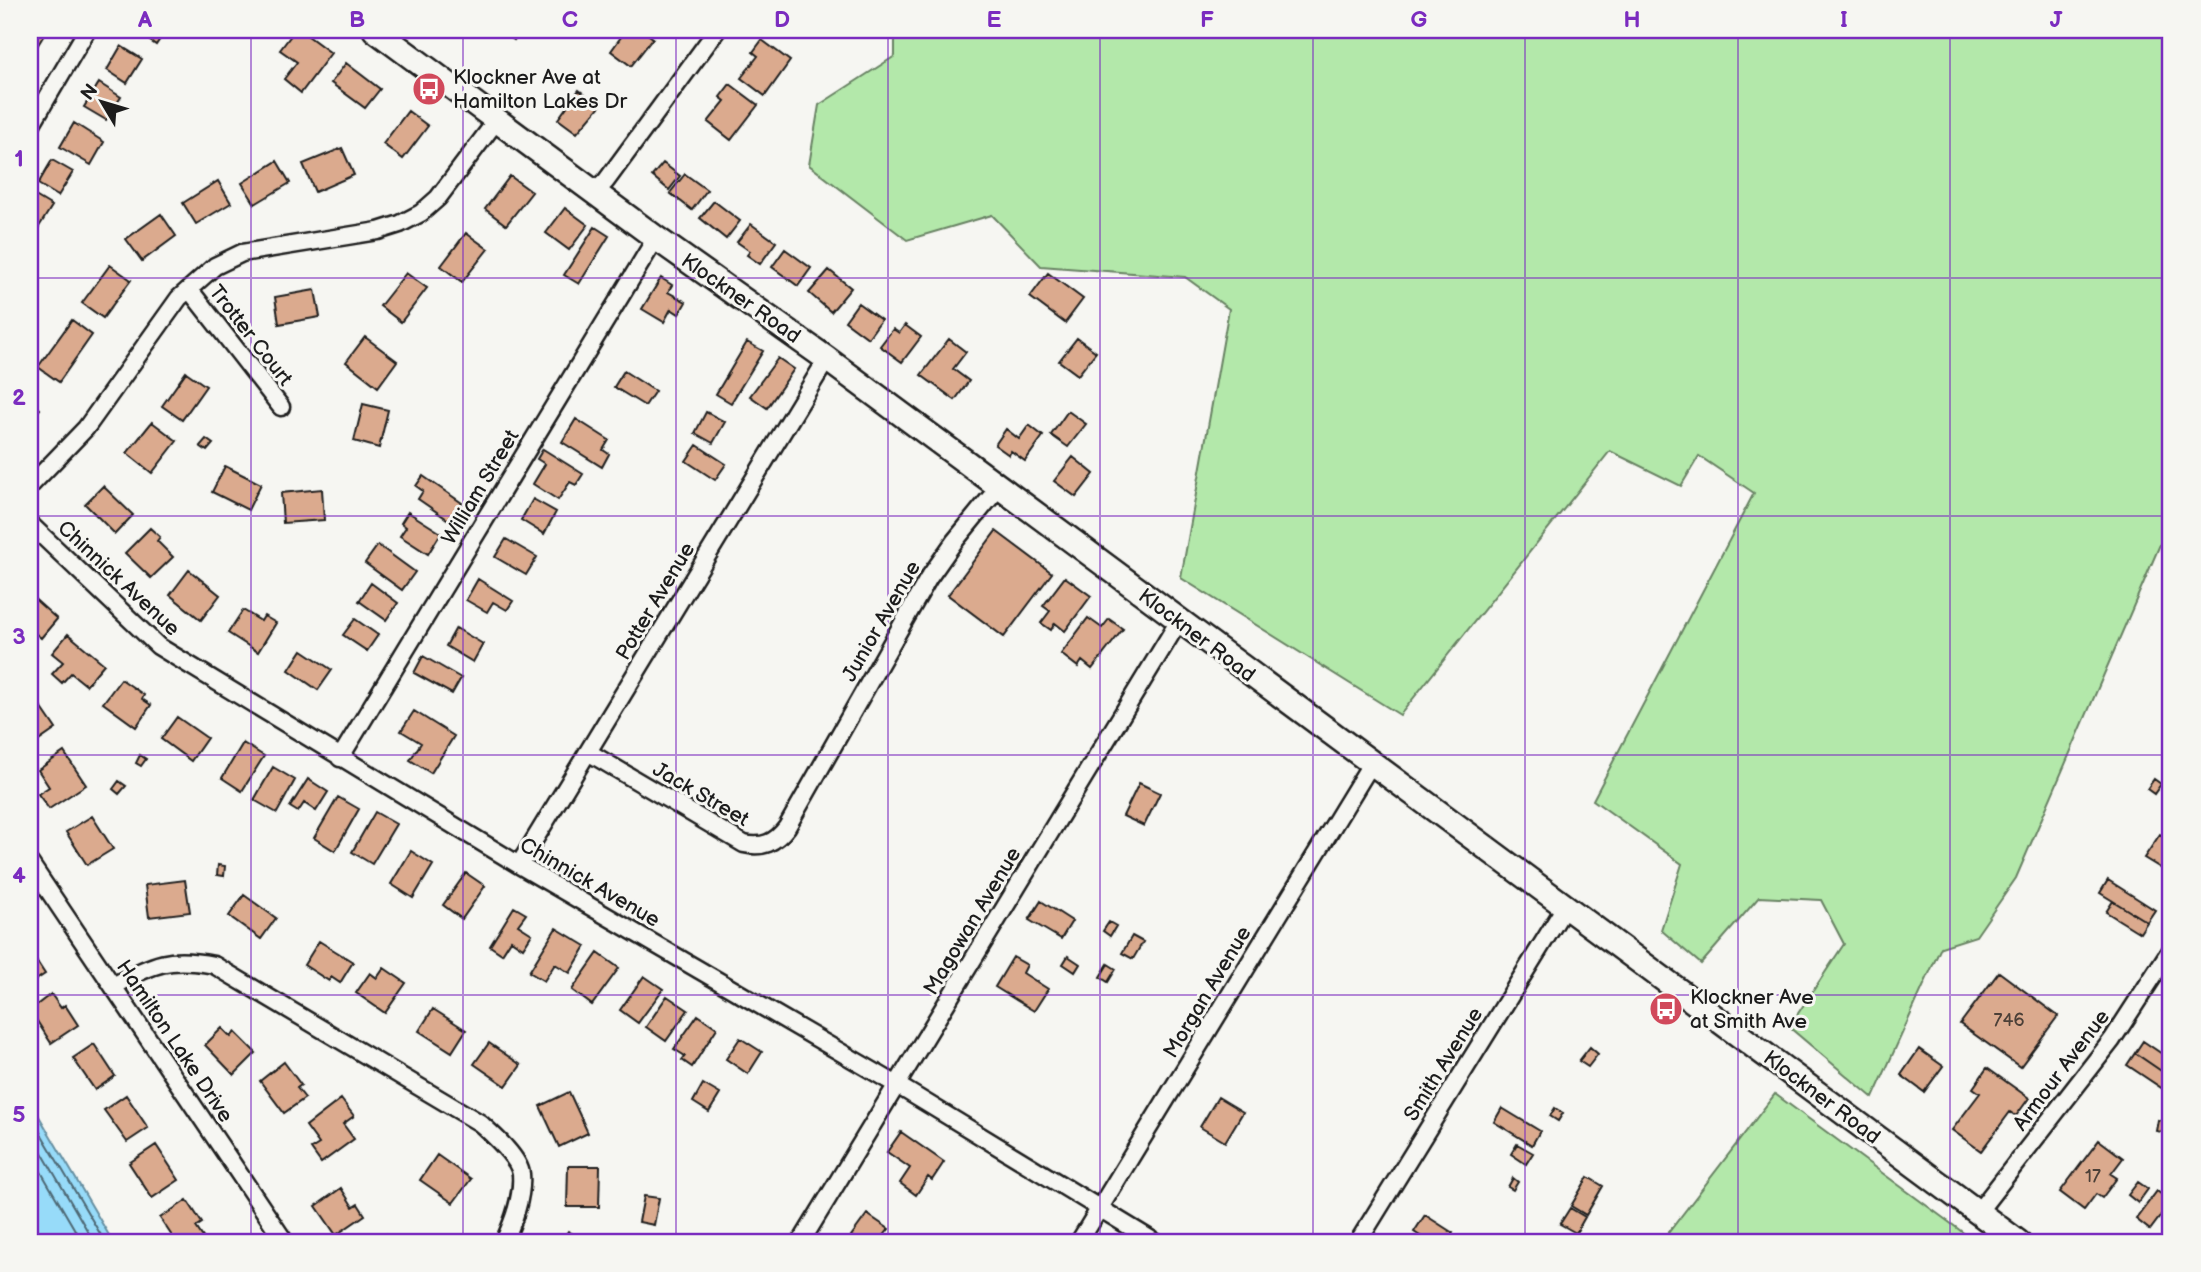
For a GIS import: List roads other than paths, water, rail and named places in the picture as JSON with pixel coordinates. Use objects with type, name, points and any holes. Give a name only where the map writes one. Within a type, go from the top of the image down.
[{"type":"main road","name":"Klockner Road","points":[[375,30],[656,238],[827,359],[2018,1242]]},
{"type":"street","points":[[30,127],[87,30]]},
{"type":"street","points":[[595,192],[606,181],[717,30]]},
{"type":"street","points":[[30,486],[86,428],[164,316],[215,266],[242,253],[378,231],[411,219],[438,198],[496,121]]},
{"type":"street","name":"William Street","points":[[340,758],[656,238]]},
{"type":"street","name":"Trotter Court","points":[[189,289],[281,407]]},
{"type":"street","name":"Potter Avenue","points":[[519,865],[827,359]]},
{"type":"street","name":"Junior Avenue","points":[[811,785],[928,579],[999,487]]},
{"type":"street","name":"Chinnick Avenue","points":[[30,524],[158,646],[340,758],[897,1085],[1155,1242]]},
{"type":"street","name":"Magowan Avenue","points":[[801,1242],[1179,621]]},
{"type":"street","name":"Jack Street","points":[[587,752],[744,844],[757,846],[770,844],[780,836],[811,785]]},
{"type":"street","name":"Morgan Avenue","points":[[1079,1242],[1371,764]]},
{"type":"street","name":"Hamilton Lake Drive","points":[[30,863],[285,1242]]},
{"type":"street","name":"Smith Avenue","points":[[1358,1242],[1565,907]]},
{"type":"street","name":"Armour Avenue","points":[[1978,1212],[2112,1040],[2171,949]]},
{"type":"street","points":[[113,986],[154,964],[187,960],[214,965],[480,1123],[504,1144],[521,1172],[516,1213],[504,1242]]},
{"type":"water","points":[[30,1101],[113,1242],[30,1242]]},
{"type":"place","name":"Klockner Ave at Hamilton Lakes Dr","points":[[429,89]]},
{"type":"place","name":"Klockner Ave at Smith Ave","points":[[1666,1009]]}]
